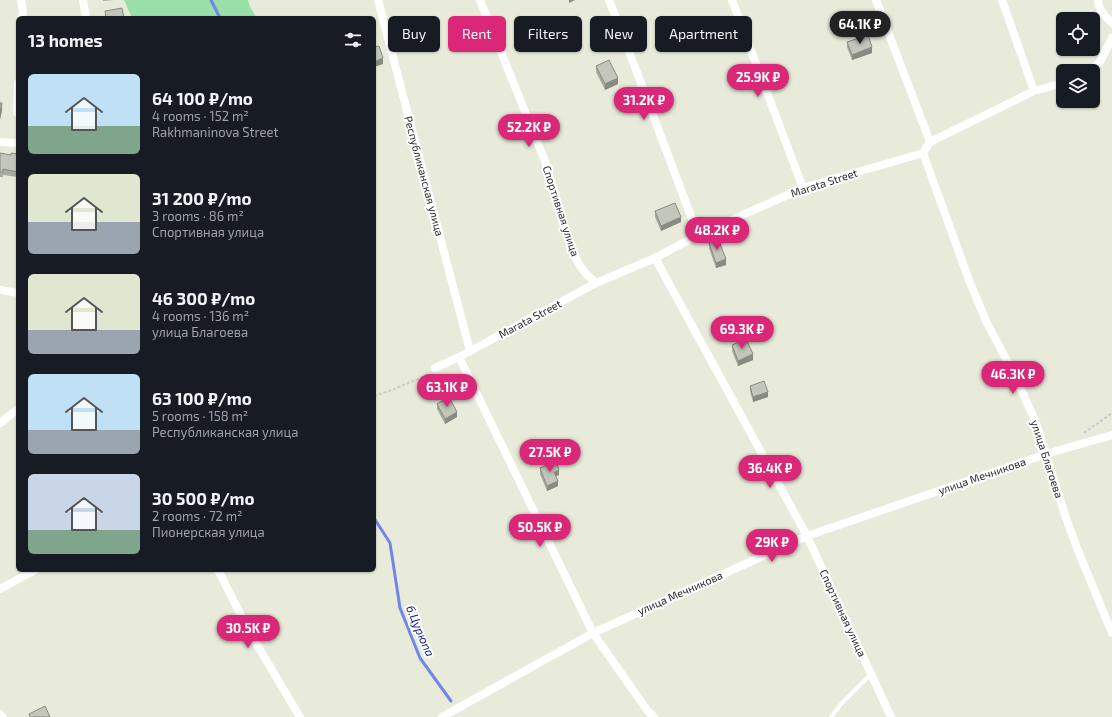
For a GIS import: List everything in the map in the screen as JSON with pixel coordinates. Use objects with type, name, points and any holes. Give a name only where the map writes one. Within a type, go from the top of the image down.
[{"type":"street","points":[[21,0],[22,16]]},
{"type":"street","points":[[83,0],[86,16]]},
{"type":"street","name":"Республиканская улица","points":[[378,0],[470,351]]},
{"type":"street","name":"Спортивная улица","points":[[480,0],[545,161],[566,232],[578,263],[586,274],[596,283]]},
{"type":"street","points":[[609,0],[698,235]]},
{"type":"street","points":[[732,0],[803,188]]},
{"type":"street","points":[[876,0],[930,142]]},
{"type":"street","points":[[1002,0],[1034,92]]},
{"type":"street","points":[[1098,0],[1103,13],[1112,23]]},
{"type":"street","points":[[1098,64],[1112,38]]},
{"type":"street","points":[[923,153],[930,142],[1034,92],[1056,85]]},
{"type":"street","points":[[0,142],[16,143]]},
{"type":"street","name":"Marata Street","points":[[436,368],[596,283],[655,258],[698,235],[803,188],[923,153]]},
{"type":"street","name":"улица Благоева","points":[[923,153],[969,280],[986,321],[1017,380],[1036,423],[1066,518],[1112,633]]},
{"type":"street","name":"Спортивная улица","points":[[655,258],[807,536],[891,717]]},
{"type":"street","points":[[0,290],[16,293]]},
{"type":"street","points":[[459,357],[593,633],[647,710],[654,717]]},
{"type":"street","points":[[0,423],[16,411]]},
{"type":"street","name":"улица Мечникова","points":[[442,717],[593,633],[807,536],[1046,454],[1112,435]]},
{"type":"street","points":[[0,589],[31,572]]},
{"type":"street","points":[[219,572],[250,633],[300,717]]},
{"type":"street","points":[[0,714],[4,717]]},
{"type":"lane","points":[[831,717],[842,703],[871,674]]},
{"type":"path","points":[[376,395],[425,376],[436,368]]},
{"type":"path","points":[[1084,433],[1112,413]]},
{"type":"green space","points":[[124,0],[248,0],[250,7],[256,16],[131,16]]},
{"type":"building","points":[[122,8],[124,16],[106,16],[105,11]]},
{"type":"building","points":[[868,35],[872,47],[852,55],[847,42]]},
{"type":"building","points":[[379,46],[383,58],[376,61],[376,47]]},
{"type":"building","points":[[609,60],[618,78],[605,84],[596,66]]},
{"type":"building","points":[[0,153],[11,155],[11,153],[16,154],[16,172],[3,169],[3,172],[0,172]]},
{"type":"building","points":[[675,203],[681,217],[661,226],[655,211]]},
{"type":"building","points":[[718,239],[726,259],[716,263],[709,243]]},
{"type":"building","points":[[746,339],[753,354],[738,361],[732,345]]},
{"type":"building","points":[[764,381],[768,392],[753,397],[750,386]]},
{"type":"building","points":[[449,397],[457,412],[445,419],[437,404]]},
{"type":"building","points":[[556,461],[559,470],[554,472],[558,481],[547,486],[540,468]]},
{"type":"building","points":[[45,706],[50,717],[30,717],[29,714]]},
{"type":"waterway","name":"б.Цурюпа","points":[[211,0],[219,16]]},
{"type":"waterway","name":"б.Цурюпа","points":[[376,521],[390,543],[400,608],[420,658],[451,701]]}]
